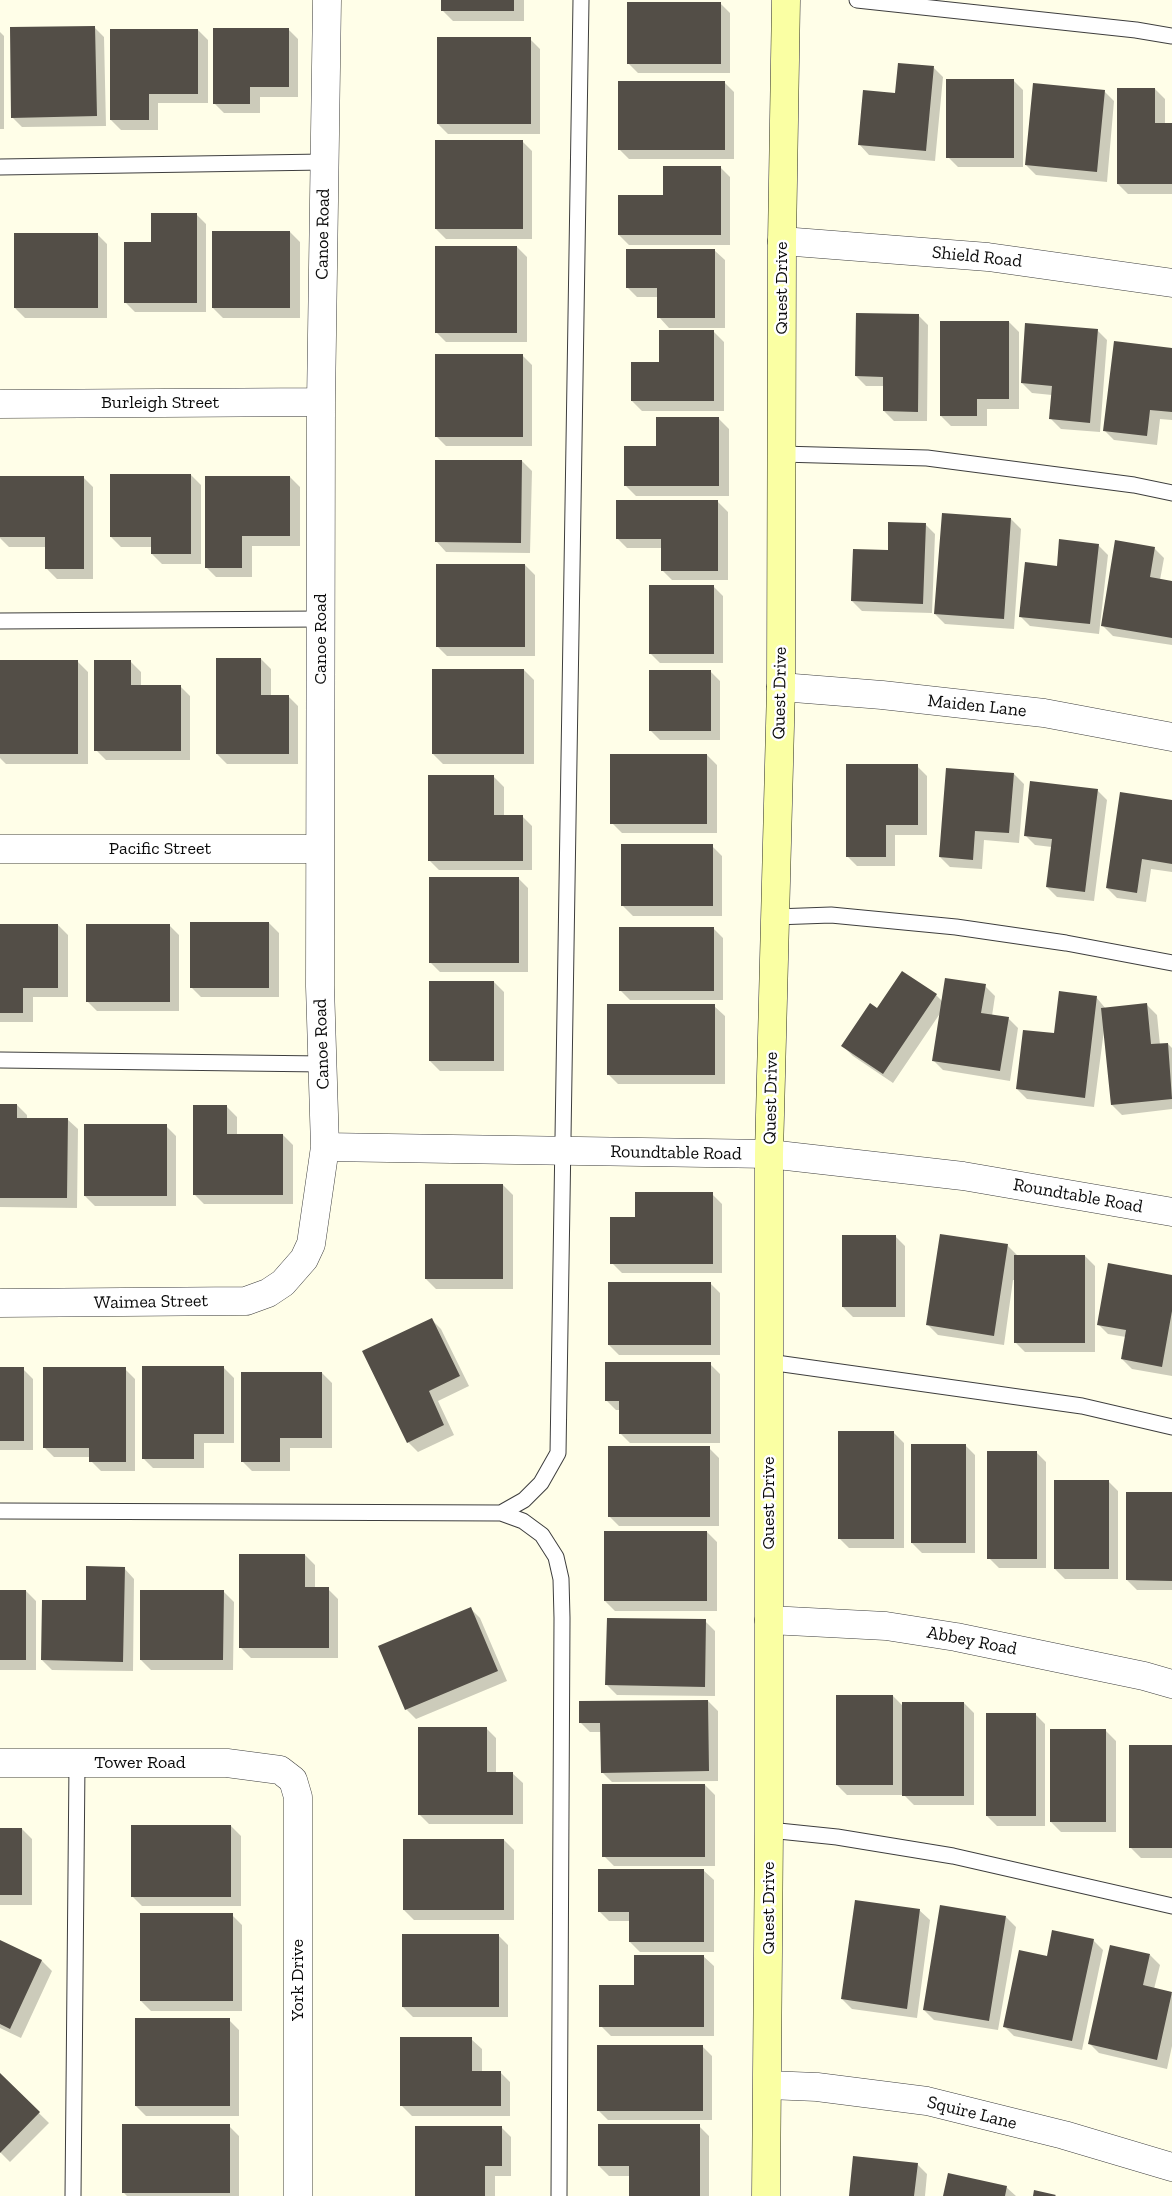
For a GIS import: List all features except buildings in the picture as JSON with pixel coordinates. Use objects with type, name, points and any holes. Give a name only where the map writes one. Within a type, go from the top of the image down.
[{"type":"street","name":"Canoe Road","points":[[293,1272],[304,1259],[311,1244],[325,1146],[320,849],[321,402],[327,0]]},
{"type":"street","name":"Quest Drive","points":[[766,2196],[770,1620],[770,1154],[780,687],[782,241],[786,0]]},
{"type":"street","name":"Shield Road","points":[[782,241],[988,257],[1172,283]]},
{"type":"street","name":"Burleigh Street","points":[[0,404],[321,402]]},
{"type":"street","name":"Maiden Lane","points":[[780,687],[1044,714],[1172,738]]},
{"type":"street","name":"Pacific Street","points":[[0,849],[320,849]]},
{"type":"street","name":"Roundtable Road","points":[[325,1146],[770,1154],[963,1176],[1172,1212]]},
{"type":"street","name":"Waimea Street","points":[[0,1303],[246,1300],[268,1293],[283,1283],[293,1272]]},
{"type":"street","name":"Abbey Road","points":[[770,1620],[886,1626],[956,1637],[1144,1676],[1172,1684]]},
{"type":"street","name":"Tower Road","points":[[0,1764],[227,1764],[280,1770]]},
{"type":"street","name":"York Drive","points":[[280,1770],[293,1780],[298,1798],[298,2196]]},
{"type":"street","name":"Squire Lane","points":[[768,2085],[817,2087],[927,2101],[1064,2135],[1172,2167]]},
{"type":"lane","points":[[501,1513],[524,1500],[540,1483],[558,1454],[581,0]]},
{"type":"lane","points":[[857,0],[1136,30],[1172,36]]},
{"type":"lane","points":[[0,167],[324,162]]},
{"type":"lane","points":[[781,454],[927,458],[1134,485],[1172,493]]},
{"type":"lane","points":[[0,621],[321,619]]},
{"type":"lane","points":[[775,917],[831,915],[956,927],[1066,943],[1172,963]]},
{"type":"lane","points":[[0,1060],[323,1064]]},
{"type":"lane","points":[[770,1362],[1082,1406],[1172,1427]]},
{"type":"lane","points":[[0,1511],[501,1513],[523,1521],[542,1535],[556,1557],[561,1579],[562,1850],[559,2196]]},
{"type":"lane","points":[[73,2196],[77,1764]]},
{"type":"lane","points":[[769,1830],[838,1837],[952,1856],[1172,1906]]}]
